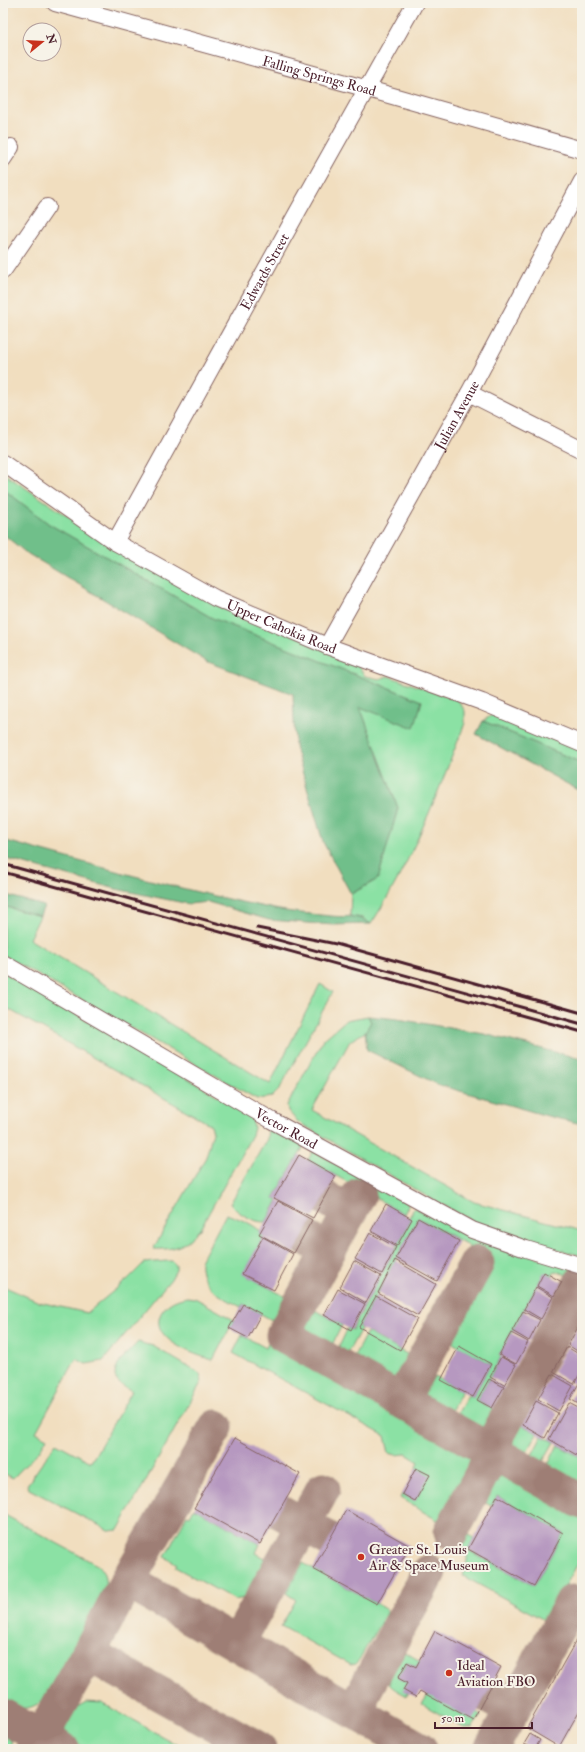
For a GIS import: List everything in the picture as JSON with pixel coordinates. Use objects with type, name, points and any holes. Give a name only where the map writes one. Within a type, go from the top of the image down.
[{"type":"street","name":"Falling Springs Road","points":[[55,3],[368,89],[582,150]]},
{"type":"street","name":"Edwards Street","points":[[115,542],[415,3]]},
{"type":"street","name":"Julian Avenue","points":[[327,646],[469,393],[582,181]]},
{"type":"street","points":[[3,271],[47,208]]},
{"type":"street","points":[[469,393],[582,450]]},
{"type":"street","name":"Upper Cahokia Road","points":[[3,463],[115,542],[215,598],[327,646],[482,702],[582,744]]},
{"type":"street","name":"Vector Road","points":[[3,963],[271,1120],[472,1230],[526,1249],[582,1266]]},
{"type":"green space","points":[[3,473],[81,525],[356,663],[365,676],[379,679],[388,676],[458,700],[465,711],[465,723],[412,851],[386,900],[371,924],[362,918],[350,916],[351,894],[378,879],[398,808],[360,707],[422,701],[212,618],[49,524],[3,489]]},
{"type":"green space","points":[[3,489],[49,524],[212,618],[422,701],[414,728],[360,707],[398,808],[378,879],[351,894],[323,842],[295,747],[293,694],[206,661],[25,552],[3,534]]},
{"type":"green space","points":[[492,715],[582,749],[582,763],[483,721]]},
{"type":"green space","points":[[483,721],[582,763],[582,792],[476,734]]},
{"type":"green space","points":[[3,840],[134,876],[232,900],[289,912],[356,917],[371,924],[333,925],[269,920],[208,902],[189,904],[116,889],[3,858]]},
{"type":"green space","points":[[3,894],[44,906],[40,916],[3,906]]},
{"type":"green space","points":[[3,906],[40,916],[29,939],[270,1084],[320,984],[333,992],[279,1090],[272,1097],[257,1099],[3,955]]},
{"type":"green space","points":[[3,972],[251,1115],[254,1128],[252,1135],[200,1229],[180,1246],[168,1249],[153,1249],[206,1157],[213,1132],[211,1125],[3,1006]]},
{"type":"green space","points":[[368,1016],[371,1022],[365,1032],[350,1041],[312,1110],[474,1202],[582,1231],[582,1256],[516,1238],[475,1222],[428,1197],[298,1122],[288,1111],[287,1105],[323,1040],[346,1020]]},
{"type":"green space","points":[[368,1016],[398,1019],[484,1034],[582,1059],[582,1124],[551,1117],[439,1085],[367,1050],[365,1032],[371,1022]]},
{"type":"green space","points":[[268,1127],[276,1132],[303,1143],[302,1150],[274,1198],[278,1200],[266,1222],[261,1222],[246,1217],[230,1204],[267,1139]]},
{"type":"green space","points":[[313,1151],[408,1203],[404,1214],[308,1160]]},
{"type":"green space","points":[[414,1208],[470,1235],[582,1272],[582,1280],[555,1271],[552,1277],[544,1273],[499,1355],[501,1357],[477,1400],[502,1414],[493,1431],[486,1436],[455,1418],[468,1395],[473,1397],[491,1364],[445,1339],[487,1263],[472,1254],[468,1245],[418,1218],[359,1327],[361,1329],[347,1354],[342,1356],[336,1353],[348,1328],[352,1330],[411,1220],[409,1218]]},
{"type":"green space","points":[[226,1214],[253,1225],[264,1236],[243,1274],[292,1300],[279,1324],[243,1304],[241,1307],[226,1299],[213,1290],[204,1278],[201,1270],[201,1261]]},
{"type":"green space","points":[[172,1261],[176,1265],[176,1270],[171,1279],[103,1361],[86,1364],[76,1359],[36,1432],[47,1438],[40,1450],[13,1478],[3,1473],[3,1286],[39,1302],[87,1313],[128,1279],[144,1263]]},
{"type":"green space","points":[[187,1297],[195,1298],[234,1320],[213,1360],[194,1354],[174,1343],[165,1336],[160,1328],[159,1320],[165,1307],[174,1301]]},
{"type":"green space","points":[[309,1307],[342,1325],[330,1349],[310,1340],[301,1333],[299,1329],[299,1324],[302,1317]]},
{"type":"green space","points":[[367,1332],[414,1358],[398,1387],[354,1363],[353,1358]]},
{"type":"green space","points":[[242,1335],[266,1348],[270,1339],[461,1446],[469,1457],[470,1468],[461,1491],[445,1517],[442,1520],[437,1520],[400,1498],[402,1494],[415,1501],[429,1475],[416,1468],[419,1462],[406,1454],[396,1455],[389,1453],[385,1436],[233,1353]]},
{"type":"green space","points":[[138,1342],[153,1346],[200,1374],[202,1381],[118,1530],[110,1531],[29,1489],[27,1485],[56,1443],[91,1462],[132,1391],[118,1382],[115,1377],[115,1372],[117,1366],[125,1355]]},
{"type":"green space","points":[[427,1372],[462,1391],[449,1415],[414,1396]]},
{"type":"green space","points":[[513,1420],[537,1433],[523,1456],[503,1445],[503,1436]]},
{"type":"green space","points":[[542,1436],[554,1442],[542,1463],[539,1465],[531,1460]]},
{"type":"green space","points":[[558,1445],[582,1458],[582,1486],[579,1487],[547,1470],[547,1466]]},
{"type":"green space","points":[[498,1475],[518,1477],[582,1512],[582,1556],[546,1621],[463,1576],[467,1557],[464,1549],[456,1541],[461,1530],[474,1538],[468,1550],[534,1586],[563,1533],[497,1496],[491,1506],[479,1499],[489,1482]]},
{"type":"green space","points":[[194,1508],[260,1544],[256,1553],[265,1558],[244,1598],[235,1600],[175,1567],[177,1564],[165,1557],[187,1515],[190,1516]]},
{"type":"green space","points":[[3,1514],[99,1566],[104,1574],[106,1584],[79,1637],[42,1701],[32,1707],[27,1708],[13,1707],[3,1703]]},
{"type":"green space","points":[[303,1563],[386,1609],[386,1613],[359,1660],[355,1664],[351,1665],[281,1626],[296,1600],[286,1593]]},
{"type":"green space","points":[[405,1652],[420,1661],[416,1667],[407,1662],[398,1678],[407,1683],[407,1696],[390,1685],[395,1668]]},
{"type":"green space","points":[[428,1695],[481,1716],[472,1728],[464,1728],[422,1704]]},
{"type":"green space","points":[[86,1702],[102,1703],[185,1749],[87,1749],[71,1740],[65,1731],[65,1723],[69,1715],[74,1709]]},
{"type":"green space","points":[[3,1730],[11,1741],[12,1749],[3,1749]]},
{"type":"building","points":[[299,1155],[336,1176],[313,1218],[274,1198]]},
{"type":"building","points":[[278,1201],[312,1220],[294,1253],[259,1234]]},
{"type":"building","points":[[386,1204],[412,1219],[397,1246],[371,1231]]},
{"type":"building","points":[[418,1218],[459,1241],[437,1281],[396,1258]]},
{"type":"building","points":[[370,1233],[396,1247],[382,1274],[355,1259]]},
{"type":"building","points":[[263,1237],[293,1254],[274,1290],[242,1274]]},
{"type":"building","points":[[395,1260],[436,1284],[418,1316],[378,1293]]},
{"type":"building","points":[[354,1261],[381,1276],[366,1303],[340,1287]]},
{"type":"building","points":[[544,1272],[562,1282],[554,1296],[537,1286]]},
{"type":"building","points":[[536,1287],[553,1297],[541,1319],[524,1309]]},
{"type":"building","points":[[338,1289],[365,1304],[351,1330],[324,1315]]},
{"type":"building","points":[[376,1296],[417,1319],[400,1350],[359,1327]]},
{"type":"building","points":[[243,1304],[261,1314],[248,1338],[229,1328]]},
{"type":"building","points":[[523,1311],[540,1320],[529,1341],[512,1331]]},
{"type":"building","points":[[582,1320],[582,1354],[568,1345]]},
{"type":"building","points":[[511,1333],[528,1342],[516,1364],[499,1355]]},
{"type":"building","points":[[459,1346],[491,1364],[473,1397],[441,1380]]},
{"type":"building","points":[[567,1347],[582,1356],[582,1370],[574,1384],[553,1372]]},
{"type":"building","points":[[501,1357],[516,1365],[504,1385],[490,1377]]},
{"type":"building","points":[[552,1374],[573,1386],[559,1411],[538,1399]]},
{"type":"building","points":[[582,1378],[582,1406],[570,1399]]},
{"type":"building","points":[[489,1379],[504,1387],[492,1408],[477,1400]]},
{"type":"building","points":[[536,1401],[558,1413],[545,1438],[523,1425]]},
{"type":"building","points":[[569,1403],[582,1410],[582,1453],[580,1457],[549,1439]]},
{"type":"building","points":[[235,1438],[300,1474],[260,1544],[194,1508]]},
{"type":"building","points":[[416,1468],[430,1475],[415,1501],[402,1494]]},
{"type":"building","points":[[497,1496],[563,1533],[534,1586],[468,1549]]},
{"type":"building","name":"Greater St. Louis Air & Space Museum","points":[[346,1510],[410,1546],[377,1604],[313,1569]]},
{"type":"building","points":[[582,1630],[582,1706],[559,1747],[527,1728]]},
{"type":"building","name":"Ideal Aviation FBO","points":[[435,1631],[501,1667],[473,1720],[420,1691],[416,1697],[403,1690],[407,1683],[398,1678],[407,1662],[416,1667]]},
{"type":"building","points":[[530,1734],[540,1740],[535,1749],[524,1744]]},
{"type":"taxiway","points":[[359,1195],[283,1335],[582,1502]]},
{"type":"taxiway","points":[[324,1197],[350,1212]]},
{"type":"taxiway","points":[[303,1236],[328,1251]]},
{"type":"taxiway","points":[[401,1401],[477,1263]]},
{"type":"taxiway","points":[[489,1451],[581,1283]]},
{"type":"taxiway","points":[[120,1594],[216,1427]]},
{"type":"taxiway","points":[[451,1532],[493,1453]]},
{"type":"taxiway","points":[[237,1644],[323,1489]]},
{"type":"taxiway","points":[[279,1511],[329,1539]]},
{"type":"taxiway","points":[[366,1718],[361,1709],[361,1697],[429,1572]]},
{"type":"taxiway","points":[[34,1749],[120,1594],[125,1590],[132,1588],[141,1589],[420,1749]]},
{"type":"taxiway","points":[[491,1749],[572,1602]]},
{"type":"taxiway","points":[[88,1654],[259,1749]]},
{"type":"taxiway","points":[[485,1695],[512,1710]]},
{"type":"taxiway","points":[[3,1716],[62,1749]]},
{"type":"railway","points":[[3,864],[582,1024]]},
{"type":"railway","points":[[3,872],[582,1032]]},
{"type":"railway","points":[[257,928],[336,944],[582,1013]]},
{"type":"place","name":"Greater St. Louis Air & Space Museum","points":[[361,1557]]},
{"type":"place","name":"Ideal Aviation FBO","points":[[449,1673]]}]
